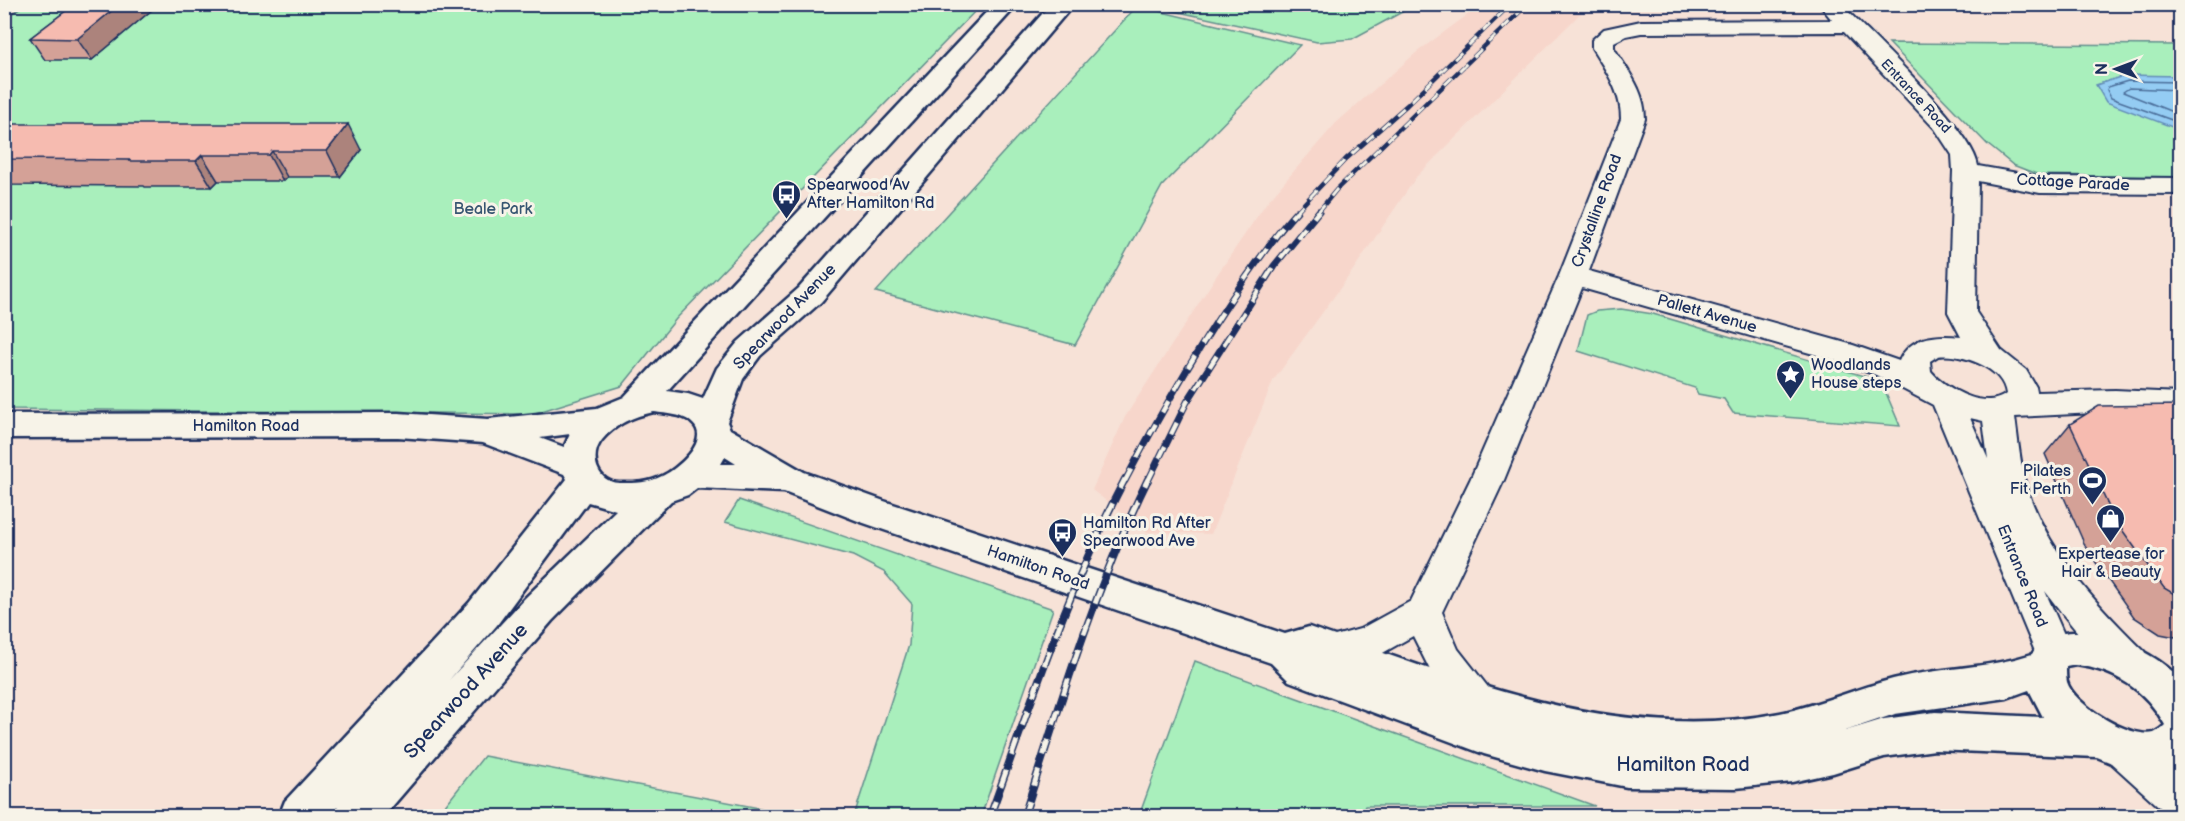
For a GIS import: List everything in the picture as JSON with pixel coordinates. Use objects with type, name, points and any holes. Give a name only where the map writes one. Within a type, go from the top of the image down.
[{"type":"main road","points":[[636,404],[1007,4]]},
{"type":"main road","name":"Spearwood Avenue","points":[[713,428],[728,376],[749,349],[810,295],[1064,4]]},
{"type":"main road","points":[[301,816],[483,614],[580,473],[580,449],[589,433],[605,419],[636,404],[654,401],[689,404],[702,411],[713,428],[709,456],[694,475],[677,486],[657,494],[635,498],[614,497],[597,491],[580,473]]},
{"type":"main road","name":"Hamilton Road","points":[[4,426],[398,425],[488,431],[605,419]]},
{"type":"main road","name":"Hamilton Road","points":[[713,428],[792,481],[881,515],[1285,651],[1303,669],[1484,735],[1545,752],[1627,767],[1736,768],[1792,762],[1833,754],[1884,738],[1935,731],[2112,743],[2146,752],[2165,751],[2177,744],[2181,738]]},
{"type":"main road","name":"Hamilton Road","points":[[488,431],[580,473]]},
{"type":"main road","name":"Hamilton Road","points":[[694,475],[792,481]]},
{"type":"main road","name":"Spearwood Avenue","points":[[356,816],[503,647],[610,536],[657,494]]},
{"type":"main road","name":"Hamilton Road","points":[[1285,651],[1309,644],[1477,703],[1535,720],[1596,733],[1646,740],[1722,739],[1780,732],[1895,696],[2007,680],[2050,661],[2065,650],[2087,649],[2113,655],[2152,672]]},
{"type":"main road","points":[[2050,661],[2046,680],[2052,695],[2064,711],[2080,726],[2112,743]]},
{"type":"main road","points":[[2152,672],[2181,712]]},
{"type":"street","name":"Entrance Road","points":[[1829,4],[1956,140],[1964,155],[1966,171],[1962,312]]},
{"type":"street","name":"Crystalline Road","points":[[1424,612],[1487,480],[1573,276],[1633,119],[1633,106],[1629,91],[1603,48],[1603,40],[1610,33],[1641,27],[1851,26]]},
{"type":"street","name":"Cottage Parade","points":[[1966,171],[2040,185],[2181,186]]},
{"type":"street","name":"Pallett Avenue","points":[[1573,276],[1842,352],[1887,368],[1939,394],[1981,410],[2007,407]]},
{"type":"street","points":[[1926,349],[1947,334],[1962,312]]},
{"type":"street","points":[[1962,312],[1969,327],[1998,363],[2030,378],[2115,401]]},
{"type":"street","name":"Pallett Avenue","points":[[1842,352],[1957,346],[1998,363]]},
{"type":"street","name":"Entrance Road","points":[[1926,349],[1914,359],[1914,368],[1920,379],[1939,394],[2050,661]]},
{"type":"street","name":"Entrance Road","points":[[1998,363],[2016,379],[2021,390],[2020,400],[2007,407],[2009,484],[2034,541],[2066,590],[2101,634],[2152,672]]},
{"type":"street","points":[[2007,407],[2115,401],[2181,404]]},
{"type":"street","points":[[1330,652],[1368,643],[1424,612],[1434,644],[1451,674],[1477,703]]},
{"type":"street","points":[[2112,743],[2181,798]]},
{"type":"shaded area","points":[[1481,5],[1589,5],[1417,176],[1273,381],[1211,534],[1147,532],[1092,490],[1125,417],[1267,202],[1336,123],[1417,52]]},
{"type":"green space","name":"Beale Park","points":[[24,5],[981,5],[676,319],[622,386],[532,414],[5,409],[4,19]]},
{"type":"green space","points":[[1146,5],[1415,5],[1352,39],[1317,42]]},
{"type":"green space","points":[[1137,6],[1300,45],[1162,186],[1075,345],[876,292]]},
{"type":"green space","points":[[1889,43],[2180,45],[2180,177],[2039,175],[2013,165],[1987,144]]},
{"type":"green space","points":[[1621,309],[1653,314],[1881,381],[1900,426],[1733,413],[1724,399],[1698,394],[1695,388],[1578,351],[1587,315],[1597,311]]},
{"type":"green space","points":[[739,500],[1053,609],[981,816],[854,816],[909,645],[912,604],[884,572],[853,556],[725,522]]},
{"type":"green space","points":[[1195,661],[1595,806],[1365,806],[1361,816],[1139,816]]},
{"type":"green space","points":[[484,756],[801,816],[437,816]]},
{"type":"water","points":[[2126,75],[2180,76],[2180,130],[2106,102],[2096,85]]},
{"type":"building","points":[[75,4],[120,4],[77,39],[30,38]]},
{"type":"building","points":[[4,124],[348,124],[327,151],[272,151],[269,155],[202,155],[196,161],[128,161],[130,160],[4,159]]},
{"type":"building","points":[[2181,405],[2181,598],[2164,588],[2115,520],[2070,424],[2099,406]]},
{"type":"railway","points":[[1296,212],[1346,159],[1407,105],[1511,4]]},
{"type":"railway","points":[[1318,212],[1337,189],[1528,4]]},
{"type":"railway","points":[[1125,481],[1198,351],[1247,276],[1283,226],[1297,211]]},
{"type":"railway","points":[[1148,481],[1187,402],[1274,266],[1319,211]]},
{"type":"railway","points":[[990,816],[1068,603],[1125,479]]},
{"type":"railway","points":[[1024,816],[1095,603],[1148,479]]},
{"type":"place","name":"Spearwood Av After Hamilton Rd","points":[[786,220]]},
{"type":"place","name":"Woodlands House steps","points":[[1790,400]]},
{"type":"place","name":"Pilates Fit Perth","points":[[2092,506]]},
{"type":"place","name":"Expertease for Hair & Beauty","points":[[2111,544]]},
{"type":"place","name":"Hamilton Rd After Spearwood Ave","points":[[1062,558]]}]
